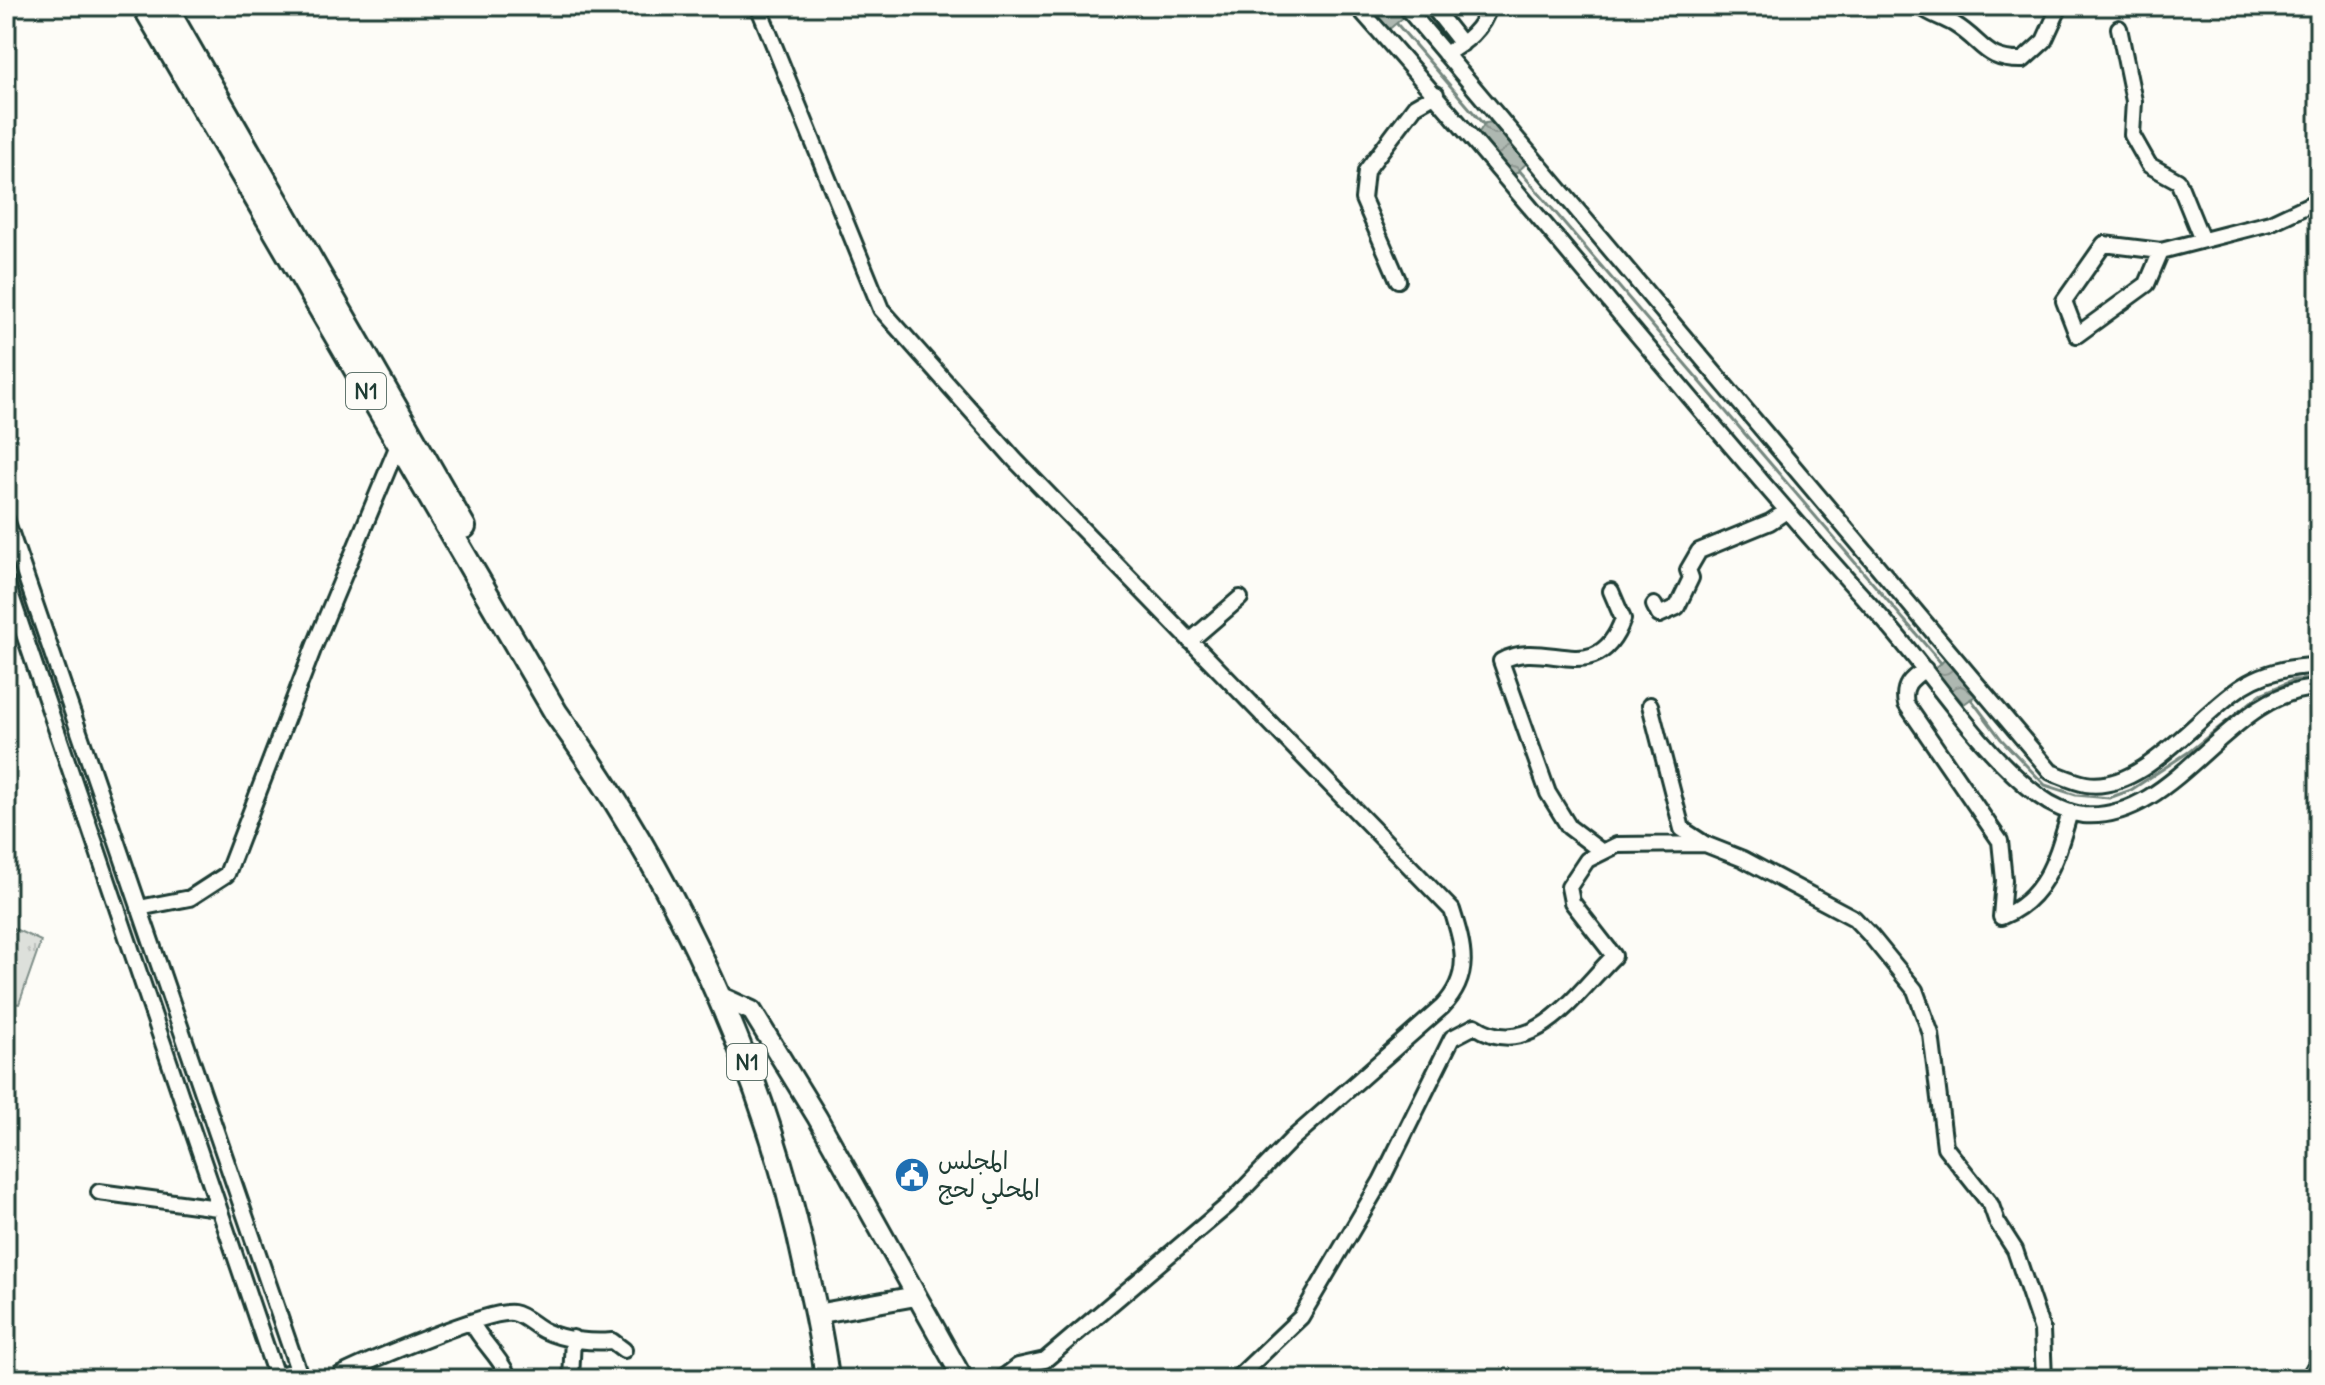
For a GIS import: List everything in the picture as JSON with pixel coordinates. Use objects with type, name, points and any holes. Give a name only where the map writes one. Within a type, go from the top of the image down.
[{"type":"highway","name":"N1","points":[[144,6],[556,713],[597,770]]},
{"type":"highway","name":"N1","points":[[165,6],[568,706],[597,770],[719,996],[750,1070],[786,1174],[827,1379]]},
{"type":"main road","points":[[719,996],[752,1011],[817,1117],[963,1379]]},
{"type":"main road","points":[[816,1314],[916,1296]]},
{"type":"street","points":[[758,6],[881,309],[1015,460],[1452,910],[1464,949],[1458,991],[1291,1140],[1228,1205],[1045,1360],[1018,1366],[1001,1379]]},
{"type":"street","points":[[1357,6],[1436,94],[1785,512],[1925,669],[1993,752],[2039,796],[2070,812],[2084,815],[2116,812],[2179,777],[2212,746],[2279,698],[2319,688]]},
{"type":"street","points":[[1405,6],[2051,772],[2088,785],[2115,780],[2139,770],[2175,745],[2212,708],[2245,685],[2281,669],[2319,666]]},
{"type":"street","points":[[1432,6],[1462,44]]},
{"type":"street","points":[[1445,54],[1462,44],[1485,21],[1489,6]]},
{"type":"street","points":[[1920,6],[1953,23],[1988,54],[2002,61],[2023,60],[2039,47],[2060,6]]},
{"type":"street","points":[[2119,28],[2134,101],[2132,135],[2149,165],[2178,181],[2202,240]]},
{"type":"street","points":[[1398,280],[1392,259],[1363,199],[1366,171],[1415,106],[1436,94]]},
{"type":"street","points":[[2161,251],[2147,284],[2077,335],[2064,301],[2104,244],[2161,251],[2270,223],[2319,200]]},
{"type":"street","points":[[139,908],[190,898],[227,874],[314,647],[398,445]]},
{"type":"street","points":[[1654,605],[1659,615],[1677,607],[1691,578],[1688,570],[1699,551],[1770,522],[1785,512]]},
{"type":"street","points":[[6,519],[298,1370],[276,1377],[6,581]]},
{"type":"street","points":[[1602,852],[1569,827],[1548,793],[1501,661],[1516,652],[1580,660],[1599,653],[1615,641],[1623,619],[1611,591]]},
{"type":"street","points":[[1190,641],[1240,598]]},
{"type":"street","points":[[1925,669],[1907,682],[1903,694],[1906,704],[2000,841],[2004,880],[2001,917],[2019,910],[2051,871],[2070,812]]},
{"type":"street","points":[[1650,705],[1682,829],[1705,844],[1743,859],[1854,918],[1887,952],[1915,990],[1931,1034],[1945,1147],[1991,1205],[1997,1222],[2015,1250],[2042,1330],[2044,1379]]},
{"type":"street","points":[[1236,1379],[1301,1317],[1381,1181],[1452,1038],[1475,1026],[1486,1033],[1510,1038],[1532,1033],[1556,1018],[1614,956],[1572,902],[1569,887],[1587,860],[1617,845],[1705,844]]},
{"type":"street","points":[[99,1192],[218,1208]]},
{"type":"street","points":[[341,1379],[340,1375],[378,1357],[491,1315],[514,1313],[545,1331],[573,1338],[612,1341],[624,1350]]},
{"type":"street","points":[[472,1323],[482,1342],[500,1360],[506,1372],[502,1379]]},
{"type":"street","points":[[571,1379],[573,1338]]},
{"type":"street","points":[[2308,1379],[2319,1360]]},
{"type":"green space","points":[[6,925],[41,941],[19,1004],[6,1002]]},
{"type":"water","points":[[1371,6],[1395,6],[1405,16],[1387,31]]},
{"type":"water","points":[[1494,122],[1529,161],[1511,178],[1496,152],[1476,137],[1485,123]]},
{"type":"water","points":[[1948,657],[1978,694],[1964,704],[1949,687],[1943,688],[1932,671]]},
{"type":"waterway","points":[[1397,24],[1484,125]]},
{"type":"waterway","points":[[1519,170],[1941,663]]},
{"type":"waterway","points":[[1971,699],[2001,739],[2045,785],[2076,795],[2109,798],[2131,790],[2190,751],[2261,694],[2294,680],[2319,679]]},
{"type":"place","name":"المجلس المحلي لحج","points":[[912,1175]]}]
